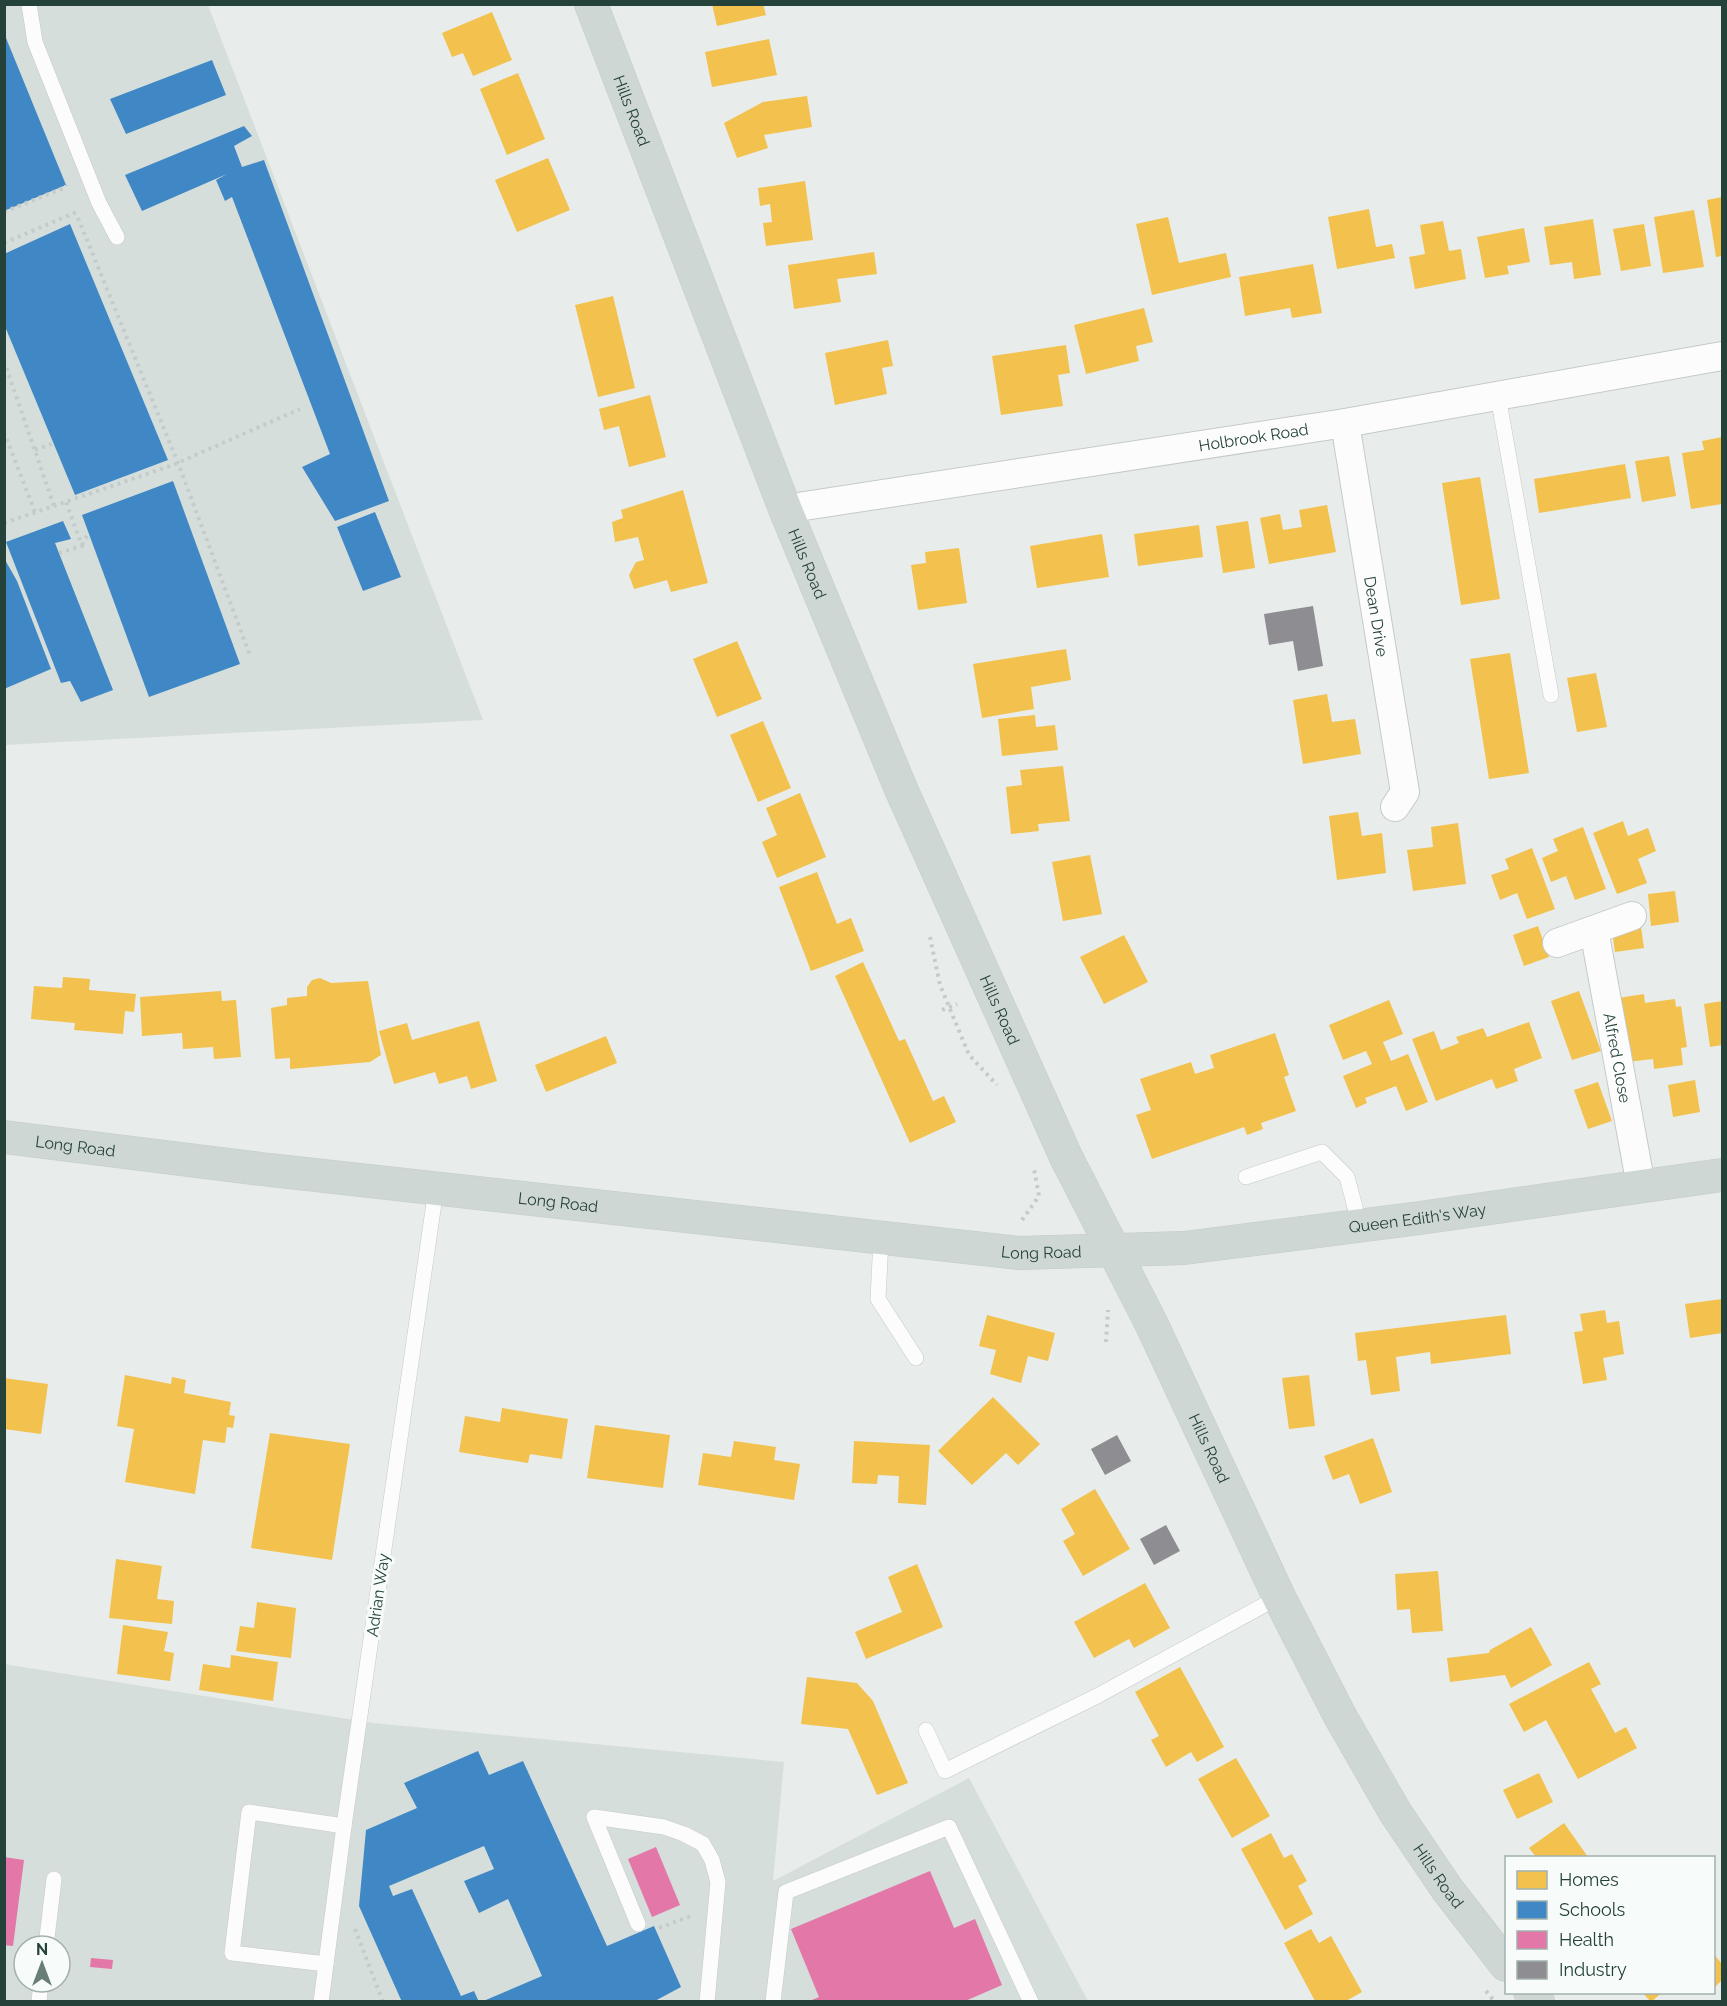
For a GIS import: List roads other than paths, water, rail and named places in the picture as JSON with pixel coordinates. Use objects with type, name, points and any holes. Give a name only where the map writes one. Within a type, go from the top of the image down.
[{"type":"main road","name":"Hills Road","points":[[591,4],[784,509],[901,789],[1066,1157],[1151,1323],[1279,1597],[1340,1716],[1395,1812],[1447,1889],[1505,1964]]},
{"type":"main road","name":"Long Road","points":[[4,1137],[436,1189],[1004,1252],[1112,1249]]},
{"type":"main road","name":"Queen Edith's Way","points":[[1112,1249],[1184,1248],[1360,1226],[1722,1175]]},
{"type":"street","name":"Holbrook Road","points":[[784,509],[1345,423],[1722,356]]},
{"type":"street","name":"Dean Drive","points":[[1345,423],[1405,792],[1395,807]]},
{"type":"street","points":[[1557,943],[1632,916]]},
{"type":"street","name":"Alfred Close","points":[[1594,930],[1641,1186]]},
{"type":"lane","points":[[29,4],[35,42],[99,203],[117,237]]},
{"type":"lane","points":[[1498,396],[1551,695]]},
{"type":"lane","points":[[1246,1177],[1322,1152],[1347,1177],[1360,1226]]},
{"type":"lane","name":"Adrian Way","points":[[321,2001],[436,1189]]},
{"type":"lane","points":[[881,1239],[878,1299],[916,1358]]},
{"type":"lane","points":[[926,1730],[945,1771],[1097,1696],[1279,1597]]},
{"type":"lane","points":[[326,1964],[232,1953],[249,1812],[344,1826]]},
{"type":"lane","points":[[638,1924],[594,1817],[664,1827],[703,1844],[712,1860],[718,1882],[707,2001]]},
{"type":"lane","points":[[773,2001],[786,1892],[949,1827],[1031,2001]]},
{"type":"lane","points":[[47,1934],[54,1879]]}]
